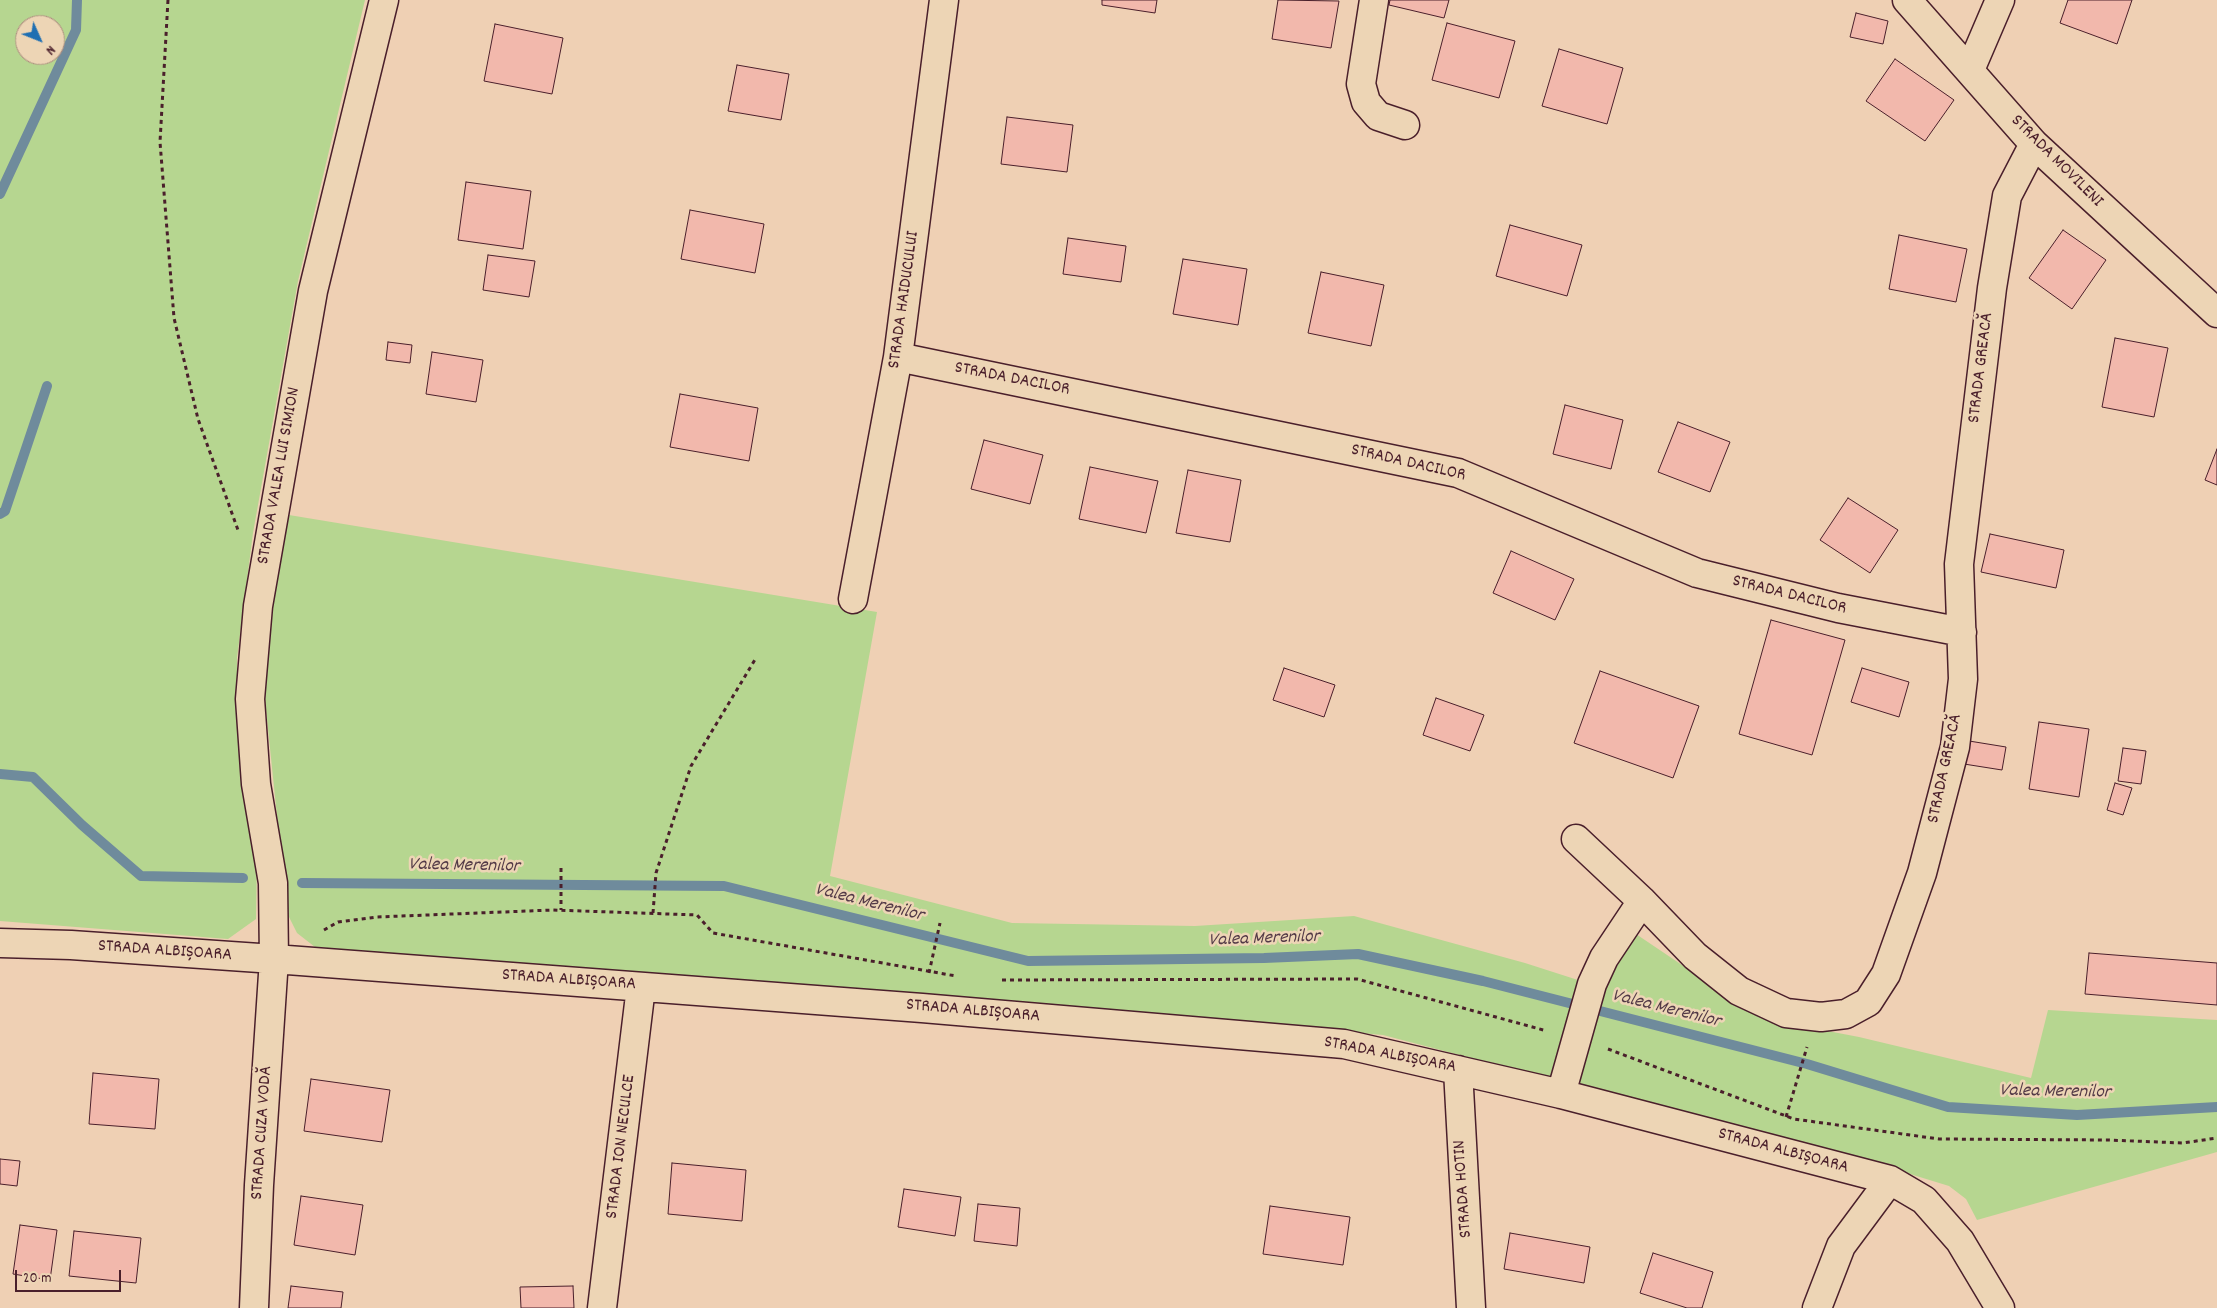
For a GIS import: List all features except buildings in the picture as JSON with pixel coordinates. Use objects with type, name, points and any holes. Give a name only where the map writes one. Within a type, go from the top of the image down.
[{"type":"street","name":"STRADA VALEA LUI SIMION","points":[[274,959],[273,883],[256,784],[250,699],[258,606],[312,291],[384,0]]},
{"type":"street","name":"STRADA HAIDUCULUI","points":[[853,599],[898,357],[944,0]]},
{"type":"street","points":[[1374,0],[1361,84],[1366,102],[1378,116],[1405,125]]},
{"type":"street","name":"STRADA MOVILENI","points":[[1906,0],[2034,144],[2217,313]]},
{"type":"street","points":[[1970,70],[2000,0]]},
{"type":"street","name":"STRADA GREACĂ","points":[[1576,840],[1642,901],[1695,956],[1739,991],[1786,1013],[1821,1017],[1846,1014],[1868,1002],[1886,974],[1922,873],[1955,747],[1964,679],[1960,555],[1992,288],[2007,196],[2034,144]]},
{"type":"street","name":"STRADA DACILOR","points":[[898,357],[1458,473],[1697,573],[1838,608],[1962,632]]},
{"type":"street","points":[[1561,1094],[1592,984],[1604,958],[1642,901]]},
{"type":"street","name":"STRADA ALBIȘOARA","points":[[0,943],[72,945],[274,959],[1344,1044],[1561,1094],[1890,1180],[1924,1200],[1960,1241],[2000,1308]]},
{"type":"street","name":"STRADA CUZA VODĂ","points":[[254,1308],[259,1185],[274,959]]},
{"type":"street","name":"STRADA ION NECULCE","points":[[602,1308],[641,987]]},
{"type":"street","name":"STRADA HOTIN","points":[[1458,1070],[1471,1308]]},
{"type":"street","points":[[1817,1308],[1841,1246],[1890,1180]]},
{"type":"path","points":[[168,0],[160,142],[174,318],[198,419],[240,537]]},
{"type":"path","points":[[654,912],[656,873],[691,766],[756,658]]},
{"type":"path","points":[[560,868],[561,909]]},
{"type":"path","points":[[931,962],[940,924]]},
{"type":"path","points":[[1786,1117],[1805,1050]]},
{"type":"green space","points":[[0,0],[365,0],[298,281],[253,533],[237,658],[237,716],[257,859],[256,919],[228,939],[0,921]]},
{"type":"green space","points":[[289,515],[877,612],[830,876],[1012,923],[1195,926],[1354,916],[1525,963],[1606,989],[1633,932],[1725,994],[1786,1023],[1859,1037],[2031,1078],[2048,1010],[2217,1020],[2217,1152],[1977,1220],[1966,1199],[1949,1186],[1884,1166],[1383,1035],[315,947],[297,933],[287,913],[264,690],[266,620]]},
{"type":"waterway","points":[[0,194],[76,30],[77,0]]},
{"type":"waterway","points":[[0,514],[5,511],[47,386]]},
{"type":"waterway","name":"Valea Merenilor","points":[[0,774],[33,777],[82,825],[141,876],[243,878]]},
{"type":"waterway","name":"Valea Merenilor","points":[[302,883],[724,886],[1028,961],[1264,958],[1358,954],[1483,981],[1807,1064],[1948,1107],[2077,1115],[2217,1107]]}]
